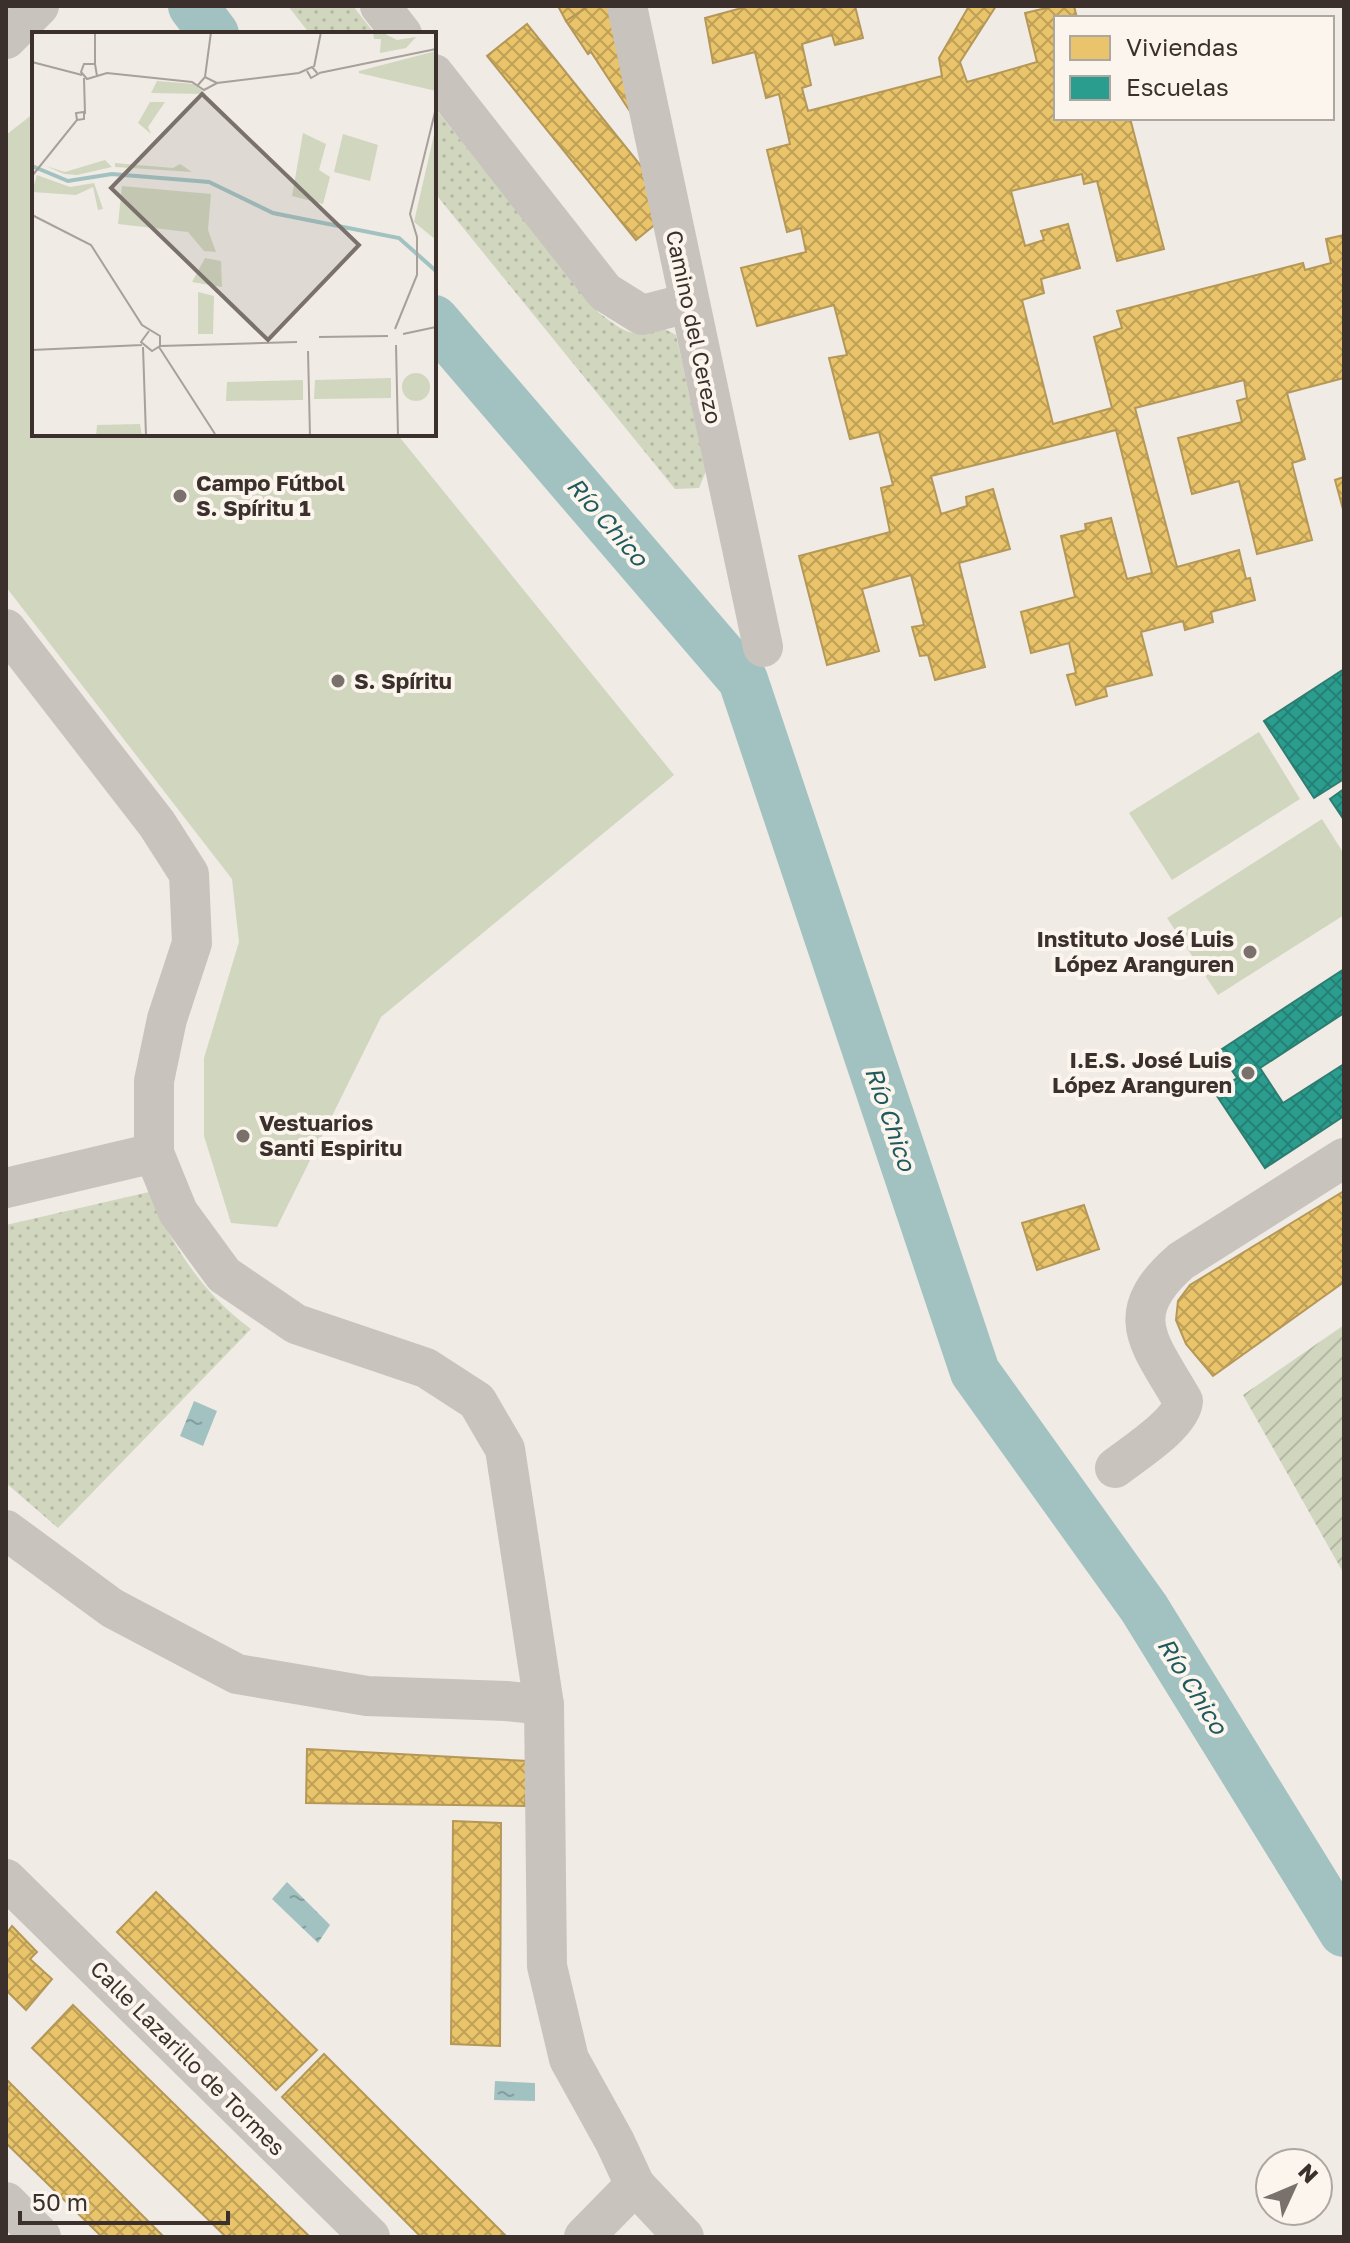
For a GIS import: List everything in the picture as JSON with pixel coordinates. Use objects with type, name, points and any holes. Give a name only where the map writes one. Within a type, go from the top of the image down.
[{"type":"street","points":[[6,39],[39,6]]},
{"type":"street","points":[[380,6],[400,32]]},
{"type":"street","name":"Camino del Cerezo","points":[[627,6],[763,647]]},
{"type":"street","points":[[436,77],[605,292],[642,315],[688,303]]},
{"type":"street","points":[[6,629],[157,824],[189,874],[192,943],[167,1019],[154,1081],[154,1153],[178,1212],[224,1275],[296,1324],[426,1368],[477,1401],[505,1449],[544,1705],[547,1966],[569,2059],[635,2185],[684,2237]]},
{"type":"street","points":[[6,1188],[154,1153]]},
{"type":"street","points":[[1115,1468],[1174,1421],[1182,1411],[1183,1401],[1145,1334],[1146,1307],[1163,1277],[1181,1261],[1344,1158]]},
{"type":"street","points":[[6,1530],[112,1608],[237,1674],[367,1696],[544,1705]]},
{"type":"street","name":"Calle Lazarillo de Tormes","points":[[6,1879],[370,2237]]},
{"type":"street","points":[[584,2237],[635,2185]]},
{"type":"street","points":[[6,2202],[41,2237]]},
{"type":"green space","points":[[288,6],[353,6],[373,32],[308,32]]},
{"type":"green space","points":[[436,110],[598,312],[628,332],[643,334],[663,328],[676,335],[706,471],[699,488],[675,489],[436,194]]},
{"type":"green space","name":"S. Spíritu","points":[[32,115],[32,436],[399,436],[674,775],[381,1017],[277,1227],[231,1223],[204,1136],[204,1058],[239,942],[232,879],[6,587],[6,135]]},
{"type":"green space","points":[[1259,732],[1300,799],[1172,880],[1129,813]]},
{"type":"green space","points":[[1322,819],[1344,854],[1344,915],[1218,995],[1167,918]]},
{"type":"green space","points":[[149,1192],[191,1268],[218,1300],[251,1329],[58,1528],[6,1483],[6,1225]]},
{"type":"green space","points":[[1344,1325],[1344,1574],[1243,1395]]},
{"type":"water","points":[[194,1401],[217,1411],[203,1446],[180,1436]]},
{"type":"water","points":[[287,1882],[330,1925],[318,1943],[272,1899]]},
{"type":"water","points":[[495,2081],[535,2083],[535,2101],[494,2100]]},
{"type":"building: Viviendas","points":[[558,6],[589,6],[566,21]]},
{"type":"building: Viviendas","points":[[589,6],[616,6],[635,119],[591,52],[588,54],[566,21]]},
{"type":"building: Viviendas","points":[[749,6],[855,6],[863,38],[835,45],[832,35],[802,44],[811,85],[802,88],[808,111],[942,76],[939,58],[969,6],[996,6],[960,62],[967,82],[1037,62],[1025,13],[1055,6],[1074,6],[1076,16],[1054,16],[1054,120],[1131,120],[1164,249],[1117,261],[1097,181],[1084,184],[1082,174],[1011,191],[1025,246],[1044,240],[1041,231],[1068,224],[1080,268],[1041,279],[1044,293],[1022,300],[1053,424],[1112,408],[1094,337],[1122,328],[1117,311],[1303,263],[1305,270],[1331,263],[1326,239],[1344,235],[1344,378],[1287,393],[1305,459],[1292,463],[1312,540],[1257,554],[1239,481],[1192,494],[1178,438],[1242,422],[1237,401],[1247,398],[1244,380],[1135,408],[1177,567],[1239,550],[1255,600],[1211,612],[1213,622],[1185,630],[1183,621],[1141,632],[1152,675],[1105,687],[1107,696],[1076,705],[1067,675],[1076,673],[1069,643],[1031,653],[1021,612],[1075,597],[1061,536],[1086,530],[1085,524],[1111,518],[1127,579],[1152,573],[1116,430],[931,476],[941,514],[967,506],[966,497],[993,489],[1010,549],[959,563],[985,667],[935,680],[928,655],[920,656],[912,627],[924,625],[911,575],[862,589],[879,651],[827,665],[799,556],[890,532],[881,488],[893,485],[879,432],[850,439],[829,358],[847,355],[834,305],[757,326],[741,268],[806,252],[801,228],[787,232],[767,150],[790,144],[779,94],[766,98],[755,52],[713,63],[705,18]]},
{"type":"building: Viviendas","points":[[527,24],[657,186],[663,218],[636,240],[487,56]]},
{"type":"building: Viviendas","points":[[1344,477],[1344,513],[1335,480]]},
{"type":"building: Viviendas","points":[[1344,1191],[1344,1282],[1213,1376],[1186,1344],[1176,1320],[1178,1301],[1190,1285]]},
{"type":"building: Viviendas","points":[[1084,1205],[1099,1249],[1037,1270],[1022,1223]]},
{"type":"building: Viviendas","points":[[307,1749],[528,1761],[525,1806],[306,1803]]},
{"type":"building: Viviendas","points":[[453,1821],[501,1823],[500,2046],[451,2044]]},
{"type":"building: Viviendas","points":[[156,1892],[317,2050],[276,2090],[117,1932]]},
{"type":"building: Viviendas","points":[[12,1926],[37,1952],[30,1959],[52,1979],[26,2010],[6,1990],[6,1934]]},
{"type":"building: Viviendas","points":[[73,2005],[310,2237],[226,2237],[32,2048]]},
{"type":"building: Viviendas","points":[[324,2054],[507,2237],[421,2237],[282,2097]]},
{"type":"building: Viviendas","points":[[6,2079],[164,2237],[102,2237],[6,2143]]},
{"type":"building: Escuelas","points":[[1344,669],[1344,779],[1314,798],[1264,721]]},
{"type":"building: Escuelas","points":[[1344,789],[1344,820],[1330,799]]},
{"type":"building: Escuelas","name":"I.E.S. José Luis López Aranguren","points":[[1344,969],[1344,1013],[1260,1068],[1283,1103],[1344,1064],[1344,1116],[1265,1168],[1215,1093],[1237,1078],[1219,1051]]},
{"type":"waterway","name":"Río Chico","points":[[193,6],[212,32]]},
{"type":"waterway","name":"Río Chico","points":[[436,322],[743,680],[975,1372],[1144,1608],[1344,1932]]},
{"type":"place","name":"Campo Fútbol S. Spíritu 1","points":[[180,496]]},
{"type":"place","name":"S. Spíritu","points":[[338,681]]},
{"type":"place","name":"Instituto José Luis López Aranguren","points":[[1250,952]]},
{"type":"place","name":"I.E.S. José Luis López Aranguren","points":[[1248,1073]]},
{"type":"place","name":"Vestuarios Santi Espiritu","points":[[243,1136]]}]
